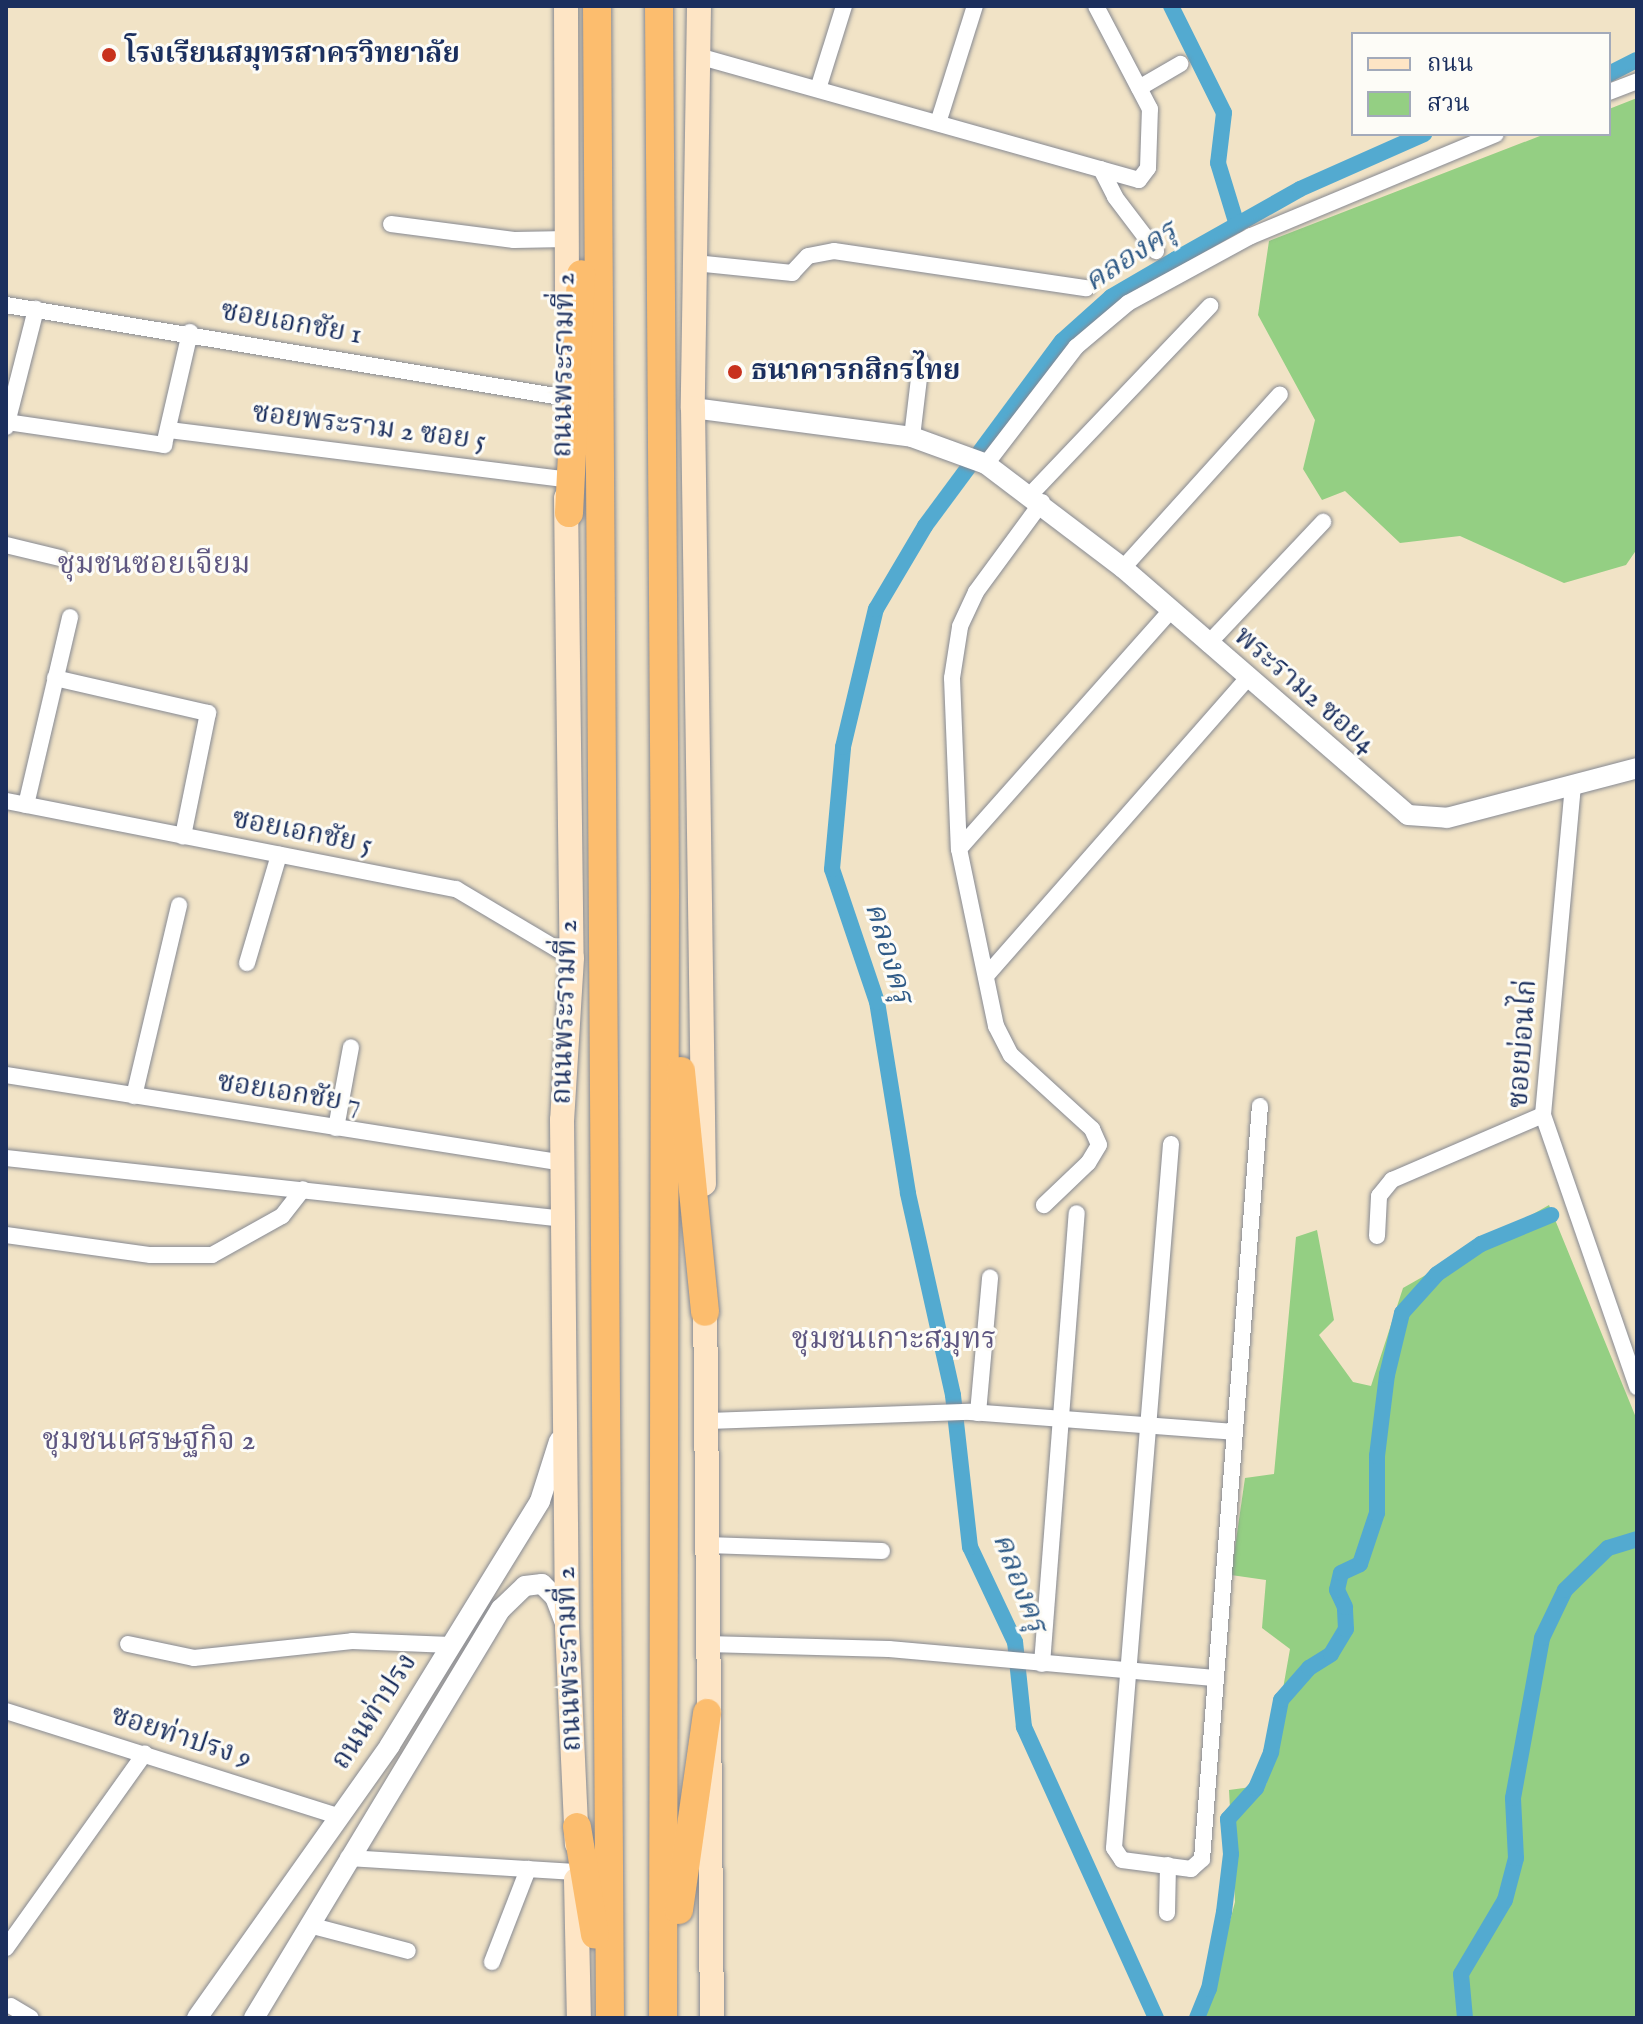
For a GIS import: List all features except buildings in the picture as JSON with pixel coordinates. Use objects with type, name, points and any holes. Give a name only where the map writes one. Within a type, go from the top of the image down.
[{"type":"highway","points":[[569,513],[595,6]]},
{"type":"highway","name":"ถนนพระรามที่ 2","points":[[595,6],[609,2018]]},
{"type":"highway","points":[[659,6],[665,895],[665,2018]]},
{"type":"highway","points":[[665,895],[705,1312]]},
{"type":"highway","points":[[665,2018],[688,1827],[707,1713]]},
{"type":"highway","points":[[577,1827],[609,2018]]},
{"type":"main road","name":"ถนนพระรามที่ 2","points":[[566,6],[567,398],[562,479],[569,513],[565,660],[572,958],[564,1163],[565,1418],[567,1627],[577,1827],[579,2018]]},
{"type":"main road","points":[[699,6],[693,408],[708,1421],[707,1713],[712,2018]]},
{"type":"street","points":[[818,89],[844,6]]},
{"type":"street","points":[[938,123],[975,6]]},
{"type":"street","points":[[698,56],[1139,180],[1145,176],[1153,126],[1139,88],[1096,6]]},
{"type":"street","points":[[1139,88],[1180,64]]},
{"type":"street","points":[[1611,91],[1637,81]]},
{"type":"street","points":[[983,463],[1076,347],[1128,303],[1251,236],[1491,136]]},
{"type":"street","points":[[1101,169],[1115,197],[1156,251]]},
{"type":"street","points":[[391,224],[514,240],[568,239]]},
{"type":"street","points":[[695,263],[792,273],[808,256],[834,251],[1086,288]]},
{"type":"street","name":"ซอยเอกชัย 1","points":[[6,305],[190,332],[567,398]]},
{"type":"street","points":[[1044,1205],[1096,1154],[1097,1137],[1002,1041],[959,849],[952,678],[960,627],[1036,498],[1210,306]]},
{"type":"street","points":[[36,309],[7,425],[164,445],[190,332]]},
{"type":"street","points":[[693,408],[912,437],[921,362]]},
{"type":"street","points":[[1123,568],[1280,394]]},
{"type":"street","name":"ซอยพระราม 2 ซอย 5","points":[[169,430],[562,479]]},
{"type":"street","name":"พระราม2 ซอย4","points":[[912,437],[983,463],[1036,498],[1123,568],[1396,808],[1421,819],[1447,818],[1637,768]]},
{"type":"street","points":[[1208,644],[1323,522]]},
{"type":"street","points":[[6,545],[60,558]]},
{"type":"street","points":[[959,849],[1171,610]]},
{"type":"street","points":[[26,805],[70,617]]},
{"type":"street","points":[[55,678],[208,713],[183,836]]},
{"type":"street","points":[[986,976],[1247,679]]},
{"type":"street","name":"ซอยบ่อนไก่","points":[[1573,785],[1543,1115],[1637,1387]]},
{"type":"street","name":"ซอยเอกชัย 5","points":[[6,801],[456,889],[572,958]]},
{"type":"street","points":[[247,963],[279,855]]},
{"type":"street","points":[[134,1096],[179,905]]},
{"type":"street","points":[[336,1128],[351,1047]]},
{"type":"street","name":"ซอยเอกชัย 7","points":[[6,1075],[564,1163]]},
{"type":"street","points":[[1171,1144],[1114,1848],[1122,1860],[1191,1869],[1202,1859],[1260,1106]]},
{"type":"street","points":[[1377,1236],[1379,1196],[1392,1180],[1543,1115]]},
{"type":"street","points":[[6,1158],[565,1219]]},
{"type":"street","points":[[6,1235],[151,1255],[212,1255],[282,1216],[303,1189]]},
{"type":"street","points":[[1036,1663],[1061,1420],[1077,1213]]},
{"type":"street","points":[[974,1412],[990,1278]]},
{"type":"street","points":[[1620,1343],[1637,1338]]},
{"type":"street","points":[[708,1421],[974,1412],[1234,1432]]},
{"type":"street","name":"ถนนท่าปรง","points":[[197,2018],[340,1817],[540,1501],[565,1418]]},
{"type":"street","points":[[708,1545],[882,1551]]},
{"type":"street","name":"ถนนท่าปรง","points":[[254,2018],[445,1697],[514,1593],[542,1584],[555,1597],[567,1627]]},
{"type":"street","points":[[128,1644],[194,1658],[352,1641],[451,1645]]},
{"type":"street","points":[[707,1644],[889,1649],[1128,1674],[1216,1678]]},
{"type":"street","name":"ซอยท่าปรง 9","points":[[6,1711],[340,1817]]},
{"type":"street","points":[[6,1948],[145,1753]]},
{"type":"street","points":[[348,1858],[576,1872]]},
{"type":"street","points":[[1167,1913],[1168,1865]]},
{"type":"street","points":[[492,1962],[528,1869]]},
{"type":"street","points":[[309,1925],[408,1951]]},
{"type":"street","points":[[11,2006],[31,2018]]},
{"type":"green space","points":[[1637,98],[1637,549],[1626,565],[1564,583],[1460,536],[1400,543],[1345,491],[1322,500],[1303,469],[1315,420],[1258,315],[1269,241],[1540,136],[1611,136],[1611,108]]},
{"type":"green space","points":[[1549,1205],[1637,1420],[1637,2018],[1204,2018],[1235,1902],[1229,1790],[1266,1785],[1290,1649],[1262,1628],[1266,1580],[1231,1575],[1245,1478],[1274,1474],[1296,1237],[1317,1230],[1334,1320],[1319,1335],[1353,1382],[1371,1386],[1403,1288]]},
{"type":"waterway","points":[[1171,6],[1224,113],[1218,163],[1237,225]]},
{"type":"waterway","name":"คลองครุ","points":[[1611,73],[1637,60]]},
{"type":"waterway","name":"คลองครุ","points":[[1156,2018],[1024,1727],[1015,1642],[970,1547],[953,1395],[908,1193],[877,1002],[832,869],[843,747],[876,609],[925,526],[1062,341],[1111,297],[1176,259],[1300,189],[1419,136]]},
{"type":"waterway","points":[[1197,2018],[1209,1989],[1224,1912],[1231,1854],[1228,1819],[1256,1788],[1271,1752],[1281,1700],[1309,1668],[1331,1654],[1346,1629],[1345,1607],[1337,1590],[1341,1573],[1360,1564],[1377,1513],[1377,1456],[1387,1375],[1402,1313],[1437,1274],[1481,1244],[1551,1215]]},
{"type":"waterway","points":[[1465,2018],[1461,1974],[1505,1900],[1516,1858],[1513,1798],[1542,1638],[1565,1590],[1608,1548],[1637,1539]]},
{"type":"place","name":"โรงเรียนสมุทรสาครวิทยาลัย","points":[[109,55]]},
{"type":"place","name":"ธนาคารกสิกรไทย","points":[[735,372]]},
{"type":"district","name":"ชุมชนซอยเจียม","points":[[154,565]]},
{"type":"district","name":"ชุมชนเกาะสมุทร","points":[[894,1340]]},
{"type":"district","name":"ชุมชนเศรษฐกิจ 2","points":[[149,1441]]}]
